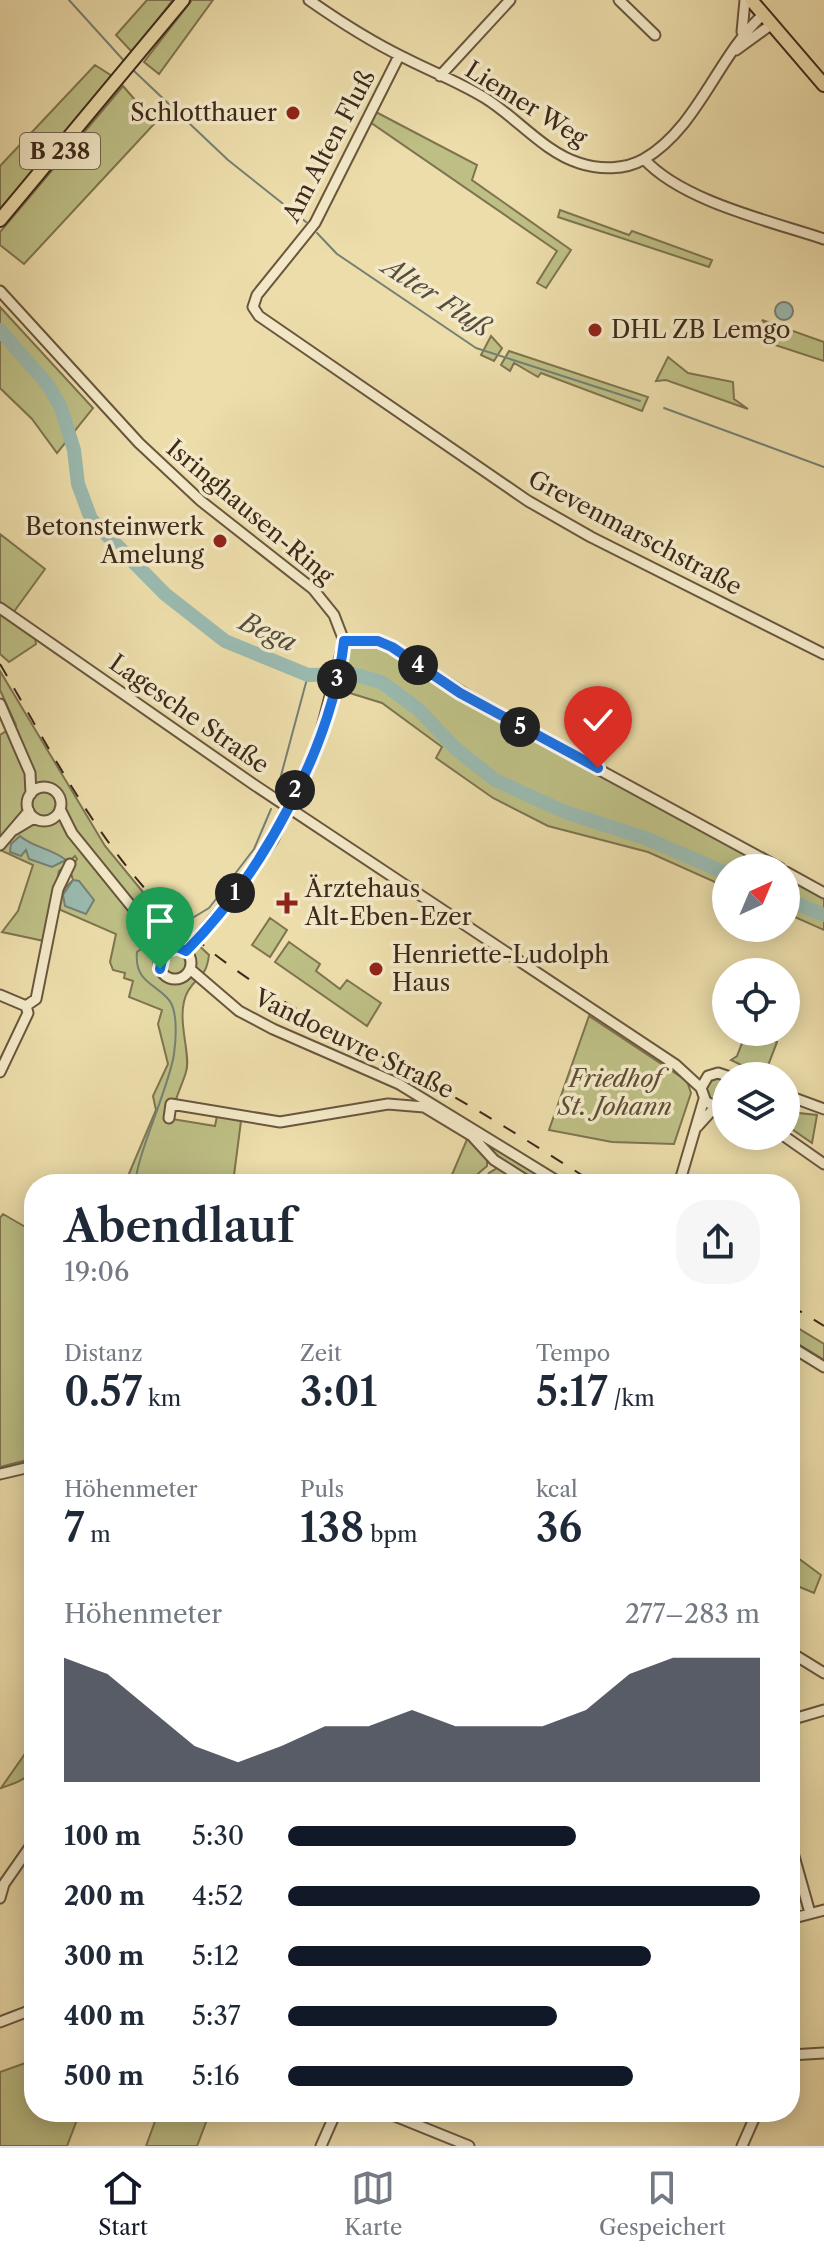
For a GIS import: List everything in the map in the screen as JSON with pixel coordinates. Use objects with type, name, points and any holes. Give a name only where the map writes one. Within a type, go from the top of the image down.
[{"type":"main road","name":"B 238","points":[[0,220],[118,82],[183,0]]},
{"type":"main road","points":[[751,0],[824,85]]},
{"type":"street","name":"Liemer Weg","points":[[309,0],[399,56],[482,96],[556,152],[578,163],[618,167],[644,159]]},
{"type":"street","points":[[440,76],[510,0]]},
{"type":"street","points":[[619,0],[655,35]]},
{"type":"street","points":[[736,50],[745,21],[745,0]]},
{"type":"street","points":[[768,19],[736,50],[672,136],[644,159],[658,174],[710,200],[824,239]]},
{"type":"street","name":"Am Alten Fluß","points":[[314,356],[259,316],[253,307],[257,295],[315,223],[399,56]]},
{"type":"street","name":"Isringhausen-Ring","points":[[0,291],[139,443],[201,501],[313,589],[334,615],[344,641]]},
{"type":"street","name":"Grevenmarschstraße","points":[[314,356],[528,501],[591,537],[824,654]]},
{"type":"street","name":"Lagesche Straße","points":[[0,608],[288,806],[676,1065],[701,1088]]},
{"type":"street","points":[[186,951],[265,852],[318,743],[342,660],[344,641],[378,641],[392,647],[493,712],[754,854]]},
{"type":"street","points":[[0,704],[30,773],[32,815]]},
{"type":"street","points":[[30,773],[58,795],[60,809],[72,833],[149,928],[173,947],[186,951],[192,962],[190,969],[180,979],[170,979],[162,973],[159,964],[161,954],[149,928]]},
{"type":"street","points":[[31,794],[46,788]]},
{"type":"street","points":[[50,820],[60,809]]},
{"type":"street","points":[[32,815],[50,820],[72,833]]},
{"type":"street","points":[[0,845],[32,815]]},
{"type":"street","points":[[26,1006],[36,999],[58,889],[70,864]]},
{"type":"street","points":[[800,880],[824,893]]},
{"type":"street","points":[[161,954],[173,947]]},
{"type":"street","name":"Vandoeuvre Straße","points":[[190,969],[210,989],[273,1029],[399,1084],[546,1174]]},
{"type":"street","name":"Vandoeuvre Straße","points":[[180,979],[210,989]]},
{"type":"street","points":[[0,995],[26,1006]]},
{"type":"street","points":[[0,1072],[28,1013],[26,1006]]},
{"type":"street","name":"Lagesche Straße","points":[[676,1065],[712,1075]]},
{"type":"street","points":[[682,1174],[704,1099],[701,1088],[708,1076]]},
{"type":"street","points":[[704,1099],[712,1102]]},
{"type":"street","points":[[800,1100],[824,1109]]},
{"type":"street","points":[[169,1118],[171,1104],[280,1122],[388,1104],[424,1107],[472,1136],[494,1160],[516,1174]]},
{"type":"street","points":[[695,1129],[712,1114]]},
{"type":"street","points":[[800,1147],[824,1164]]},
{"type":"street","points":[[800,1352],[824,1367]]},
{"type":"street","points":[[0,1474],[24,1468]]},
{"type":"street","points":[[800,1658],[824,1673]]},
{"type":"street","points":[[800,1717],[824,1710]]},
{"type":"street","points":[[0,1898],[4,1884],[24,1855]]},
{"type":"street","points":[[800,1878],[810,1913]]},
{"type":"street","points":[[800,1916],[824,1910]]},
{"type":"street","points":[[0,2022],[24,2013]]},
{"type":"street","points":[[800,2054],[824,2053]]},
{"type":"street","points":[[321,2146],[332,2122]]},
{"type":"street","points":[[410,2122],[469,2146]]},
{"type":"street","points":[[742,2146],[753,2122]]},
{"type":"green space","points":[[147,0],[173,0],[132,52],[116,35]]},
{"type":"green space","points":[[192,0],[213,0],[159,74],[144,62]]},
{"type":"green space","points":[[95,65],[112,76],[0,209],[0,166]]},
{"type":"green space","points":[[123,86],[155,123],[24,264],[0,245],[0,232]]},
{"type":"green space","points":[[374,111],[477,165],[472,180],[571,250],[546,288],[537,283],[557,251],[370,122]]},
{"type":"green space","points":[[560,210],[629,235],[632,231],[712,260],[709,267],[558,217]]},
{"type":"green space","points":[[0,307],[93,408],[57,453],[32,419],[0,388]]},
{"type":"green space","points":[[762,320],[824,342],[824,361],[772,344],[770,329]]},
{"type":"green space","points":[[491,336],[502,348],[494,361],[481,355]]},
{"type":"green space","points":[[509,351],[648,397],[642,411],[541,373],[538,377],[514,363],[510,371],[501,365]]},
{"type":"green space","points":[[668,357],[688,373],[733,382],[734,399],[748,409],[666,380],[656,381]]},
{"type":"green space","points":[[0,534],[45,569],[13,613],[0,605]]},
{"type":"green space","points":[[0,613],[35,638],[36,644],[9,662],[0,654]]},
{"type":"green space","points":[[349,646],[379,646],[491,716],[748,854],[712,854],[712,881],[648,852],[548,826],[493,798],[436,758],[442,747],[382,703],[340,690]]},
{"type":"green space","points":[[0,671],[105,846],[147,897],[209,955],[204,972],[184,1001],[187,1064],[172,1119],[215,1126],[217,1116],[241,1121],[234,1174],[129,1174],[156,1110],[153,1096],[168,1064],[158,1024],[162,1010],[129,997],[133,981],[124,978],[125,973],[113,970],[110,962],[116,934],[56,908],[65,888],[73,880],[70,870],[77,859],[75,856],[59,871],[44,941],[2,932],[18,911],[33,865],[0,850],[0,735],[16,725],[0,690]]},
{"type":"green space","points":[[800,883],[824,896],[824,930],[800,919]]},
{"type":"green space","points":[[270,918],[287,930],[270,957],[252,945]]},
{"type":"green space","points":[[289,942],[320,964],[316,971],[340,989],[347,980],[381,1003],[367,1026],[275,962]]},
{"type":"green space","name":"Friedhof St. Johann","points":[[589,1016],[687,1081],[691,1093],[674,1144],[612,1142],[549,1130]]},
{"type":"green space","points":[[741,1046],[775,1046],[769,1062],[731,1060],[737,1056]]},
{"type":"green space","points":[[712,1080],[712,1098],[706,1089]]},
{"type":"green space","points":[[800,1113],[817,1115],[812,1143],[800,1135]]},
{"type":"green space","points":[[470,1129],[536,1174],[521,1174],[496,1156]]},
{"type":"green space","points":[[468,1137],[487,1159],[487,1166],[478,1174],[452,1174]]},
{"type":"green space","points":[[499,1167],[510,1174],[488,1174]]},
{"type":"green space","points":[[3,1214],[24,1226],[24,1461],[0,1467],[0,1218]]},
{"type":"green space","points":[[800,1329],[824,1344],[824,1360],[800,1345]]},
{"type":"green space","points":[[800,1559],[821,1575],[814,1593],[800,1587]]},
{"type":"green space","points":[[24,1755],[24,1778],[1,1788]]},
{"type":"green space","points":[[24,2064],[24,2122],[76,2122],[67,2146],[0,2146],[0,2072]]},
{"type":"green space","points":[[155,2122],[206,2122],[197,2146],[146,2146]]},
{"type":"water","points":[[784,302],[793,311],[784,320],[775,311]]},
{"type":"water","points":[[20,836],[66,860],[52,867],[29,859],[26,850],[21,856],[10,852],[11,844]]},
{"type":"water","points":[[73,880],[79,881],[94,900],[86,914],[65,906],[63,895]]},
{"type":"waterway","name":"Alter Fluß","points":[[69,0],[126,63]]},
{"type":"waterway","name":"Alter Fluß","points":[[133,70],[228,160],[306,222]]},
{"type":"waterway","name":"Alter Fluß","points":[[317,233],[337,254],[476,348],[640,401]]},
{"type":"waterway","name":"Bega","points":[[0,330],[48,385],[61,408],[74,450],[78,484],[91,519],[165,594],[225,641],[308,675],[353,674],[381,682],[418,709],[455,748],[495,780],[565,812],[645,838],[712,867]]},
{"type":"waterway","name":"Alter Fluß","points":[[664,408],[824,467]]},
{"type":"waterway","points":[[279,783],[308,675]]},
{"type":"waterway","points":[[231,879],[254,849],[271,809]]},
{"type":"waterway","points":[[194,917],[209,908],[220,894]]},
{"type":"waterway","name":"Bega","points":[[800,905],[824,915]]},
{"type":"waterway","points":[[163,935],[167,933]]},
{"type":"waterway","points":[[137,1174],[171,1068],[175,1041],[172,1005],[139,970],[137,952],[149,943]]},
{"type":"railway","points":[[0,664],[91,818],[134,875],[186,930],[217,956],[283,1001],[511,1130],[580,1174]]},
{"type":"railway","points":[[800,1311],[824,1326]]},
{"type":"place","name":"Schlotthauer","points":[[293,113]]},
{"type":"place","name":"DHL ZB Lemgo","points":[[595,330]]},
{"type":"place","name":"Betonsteinwerk Amelung","points":[[220,541]]},
{"type":"place","name":"Ärztehaus Alt-Eben-Ezer","points":[[287,903]]},
{"type":"place","name":"Henriette-Ludolph Haus","points":[[376,969]]},
{"type":"route","points":[[160,969],[161,954],[173,947],[186,951],[236,892],[273,840],[318,743],[342,660],[344,641],[384,643],[460,693],[598,768]]}]
